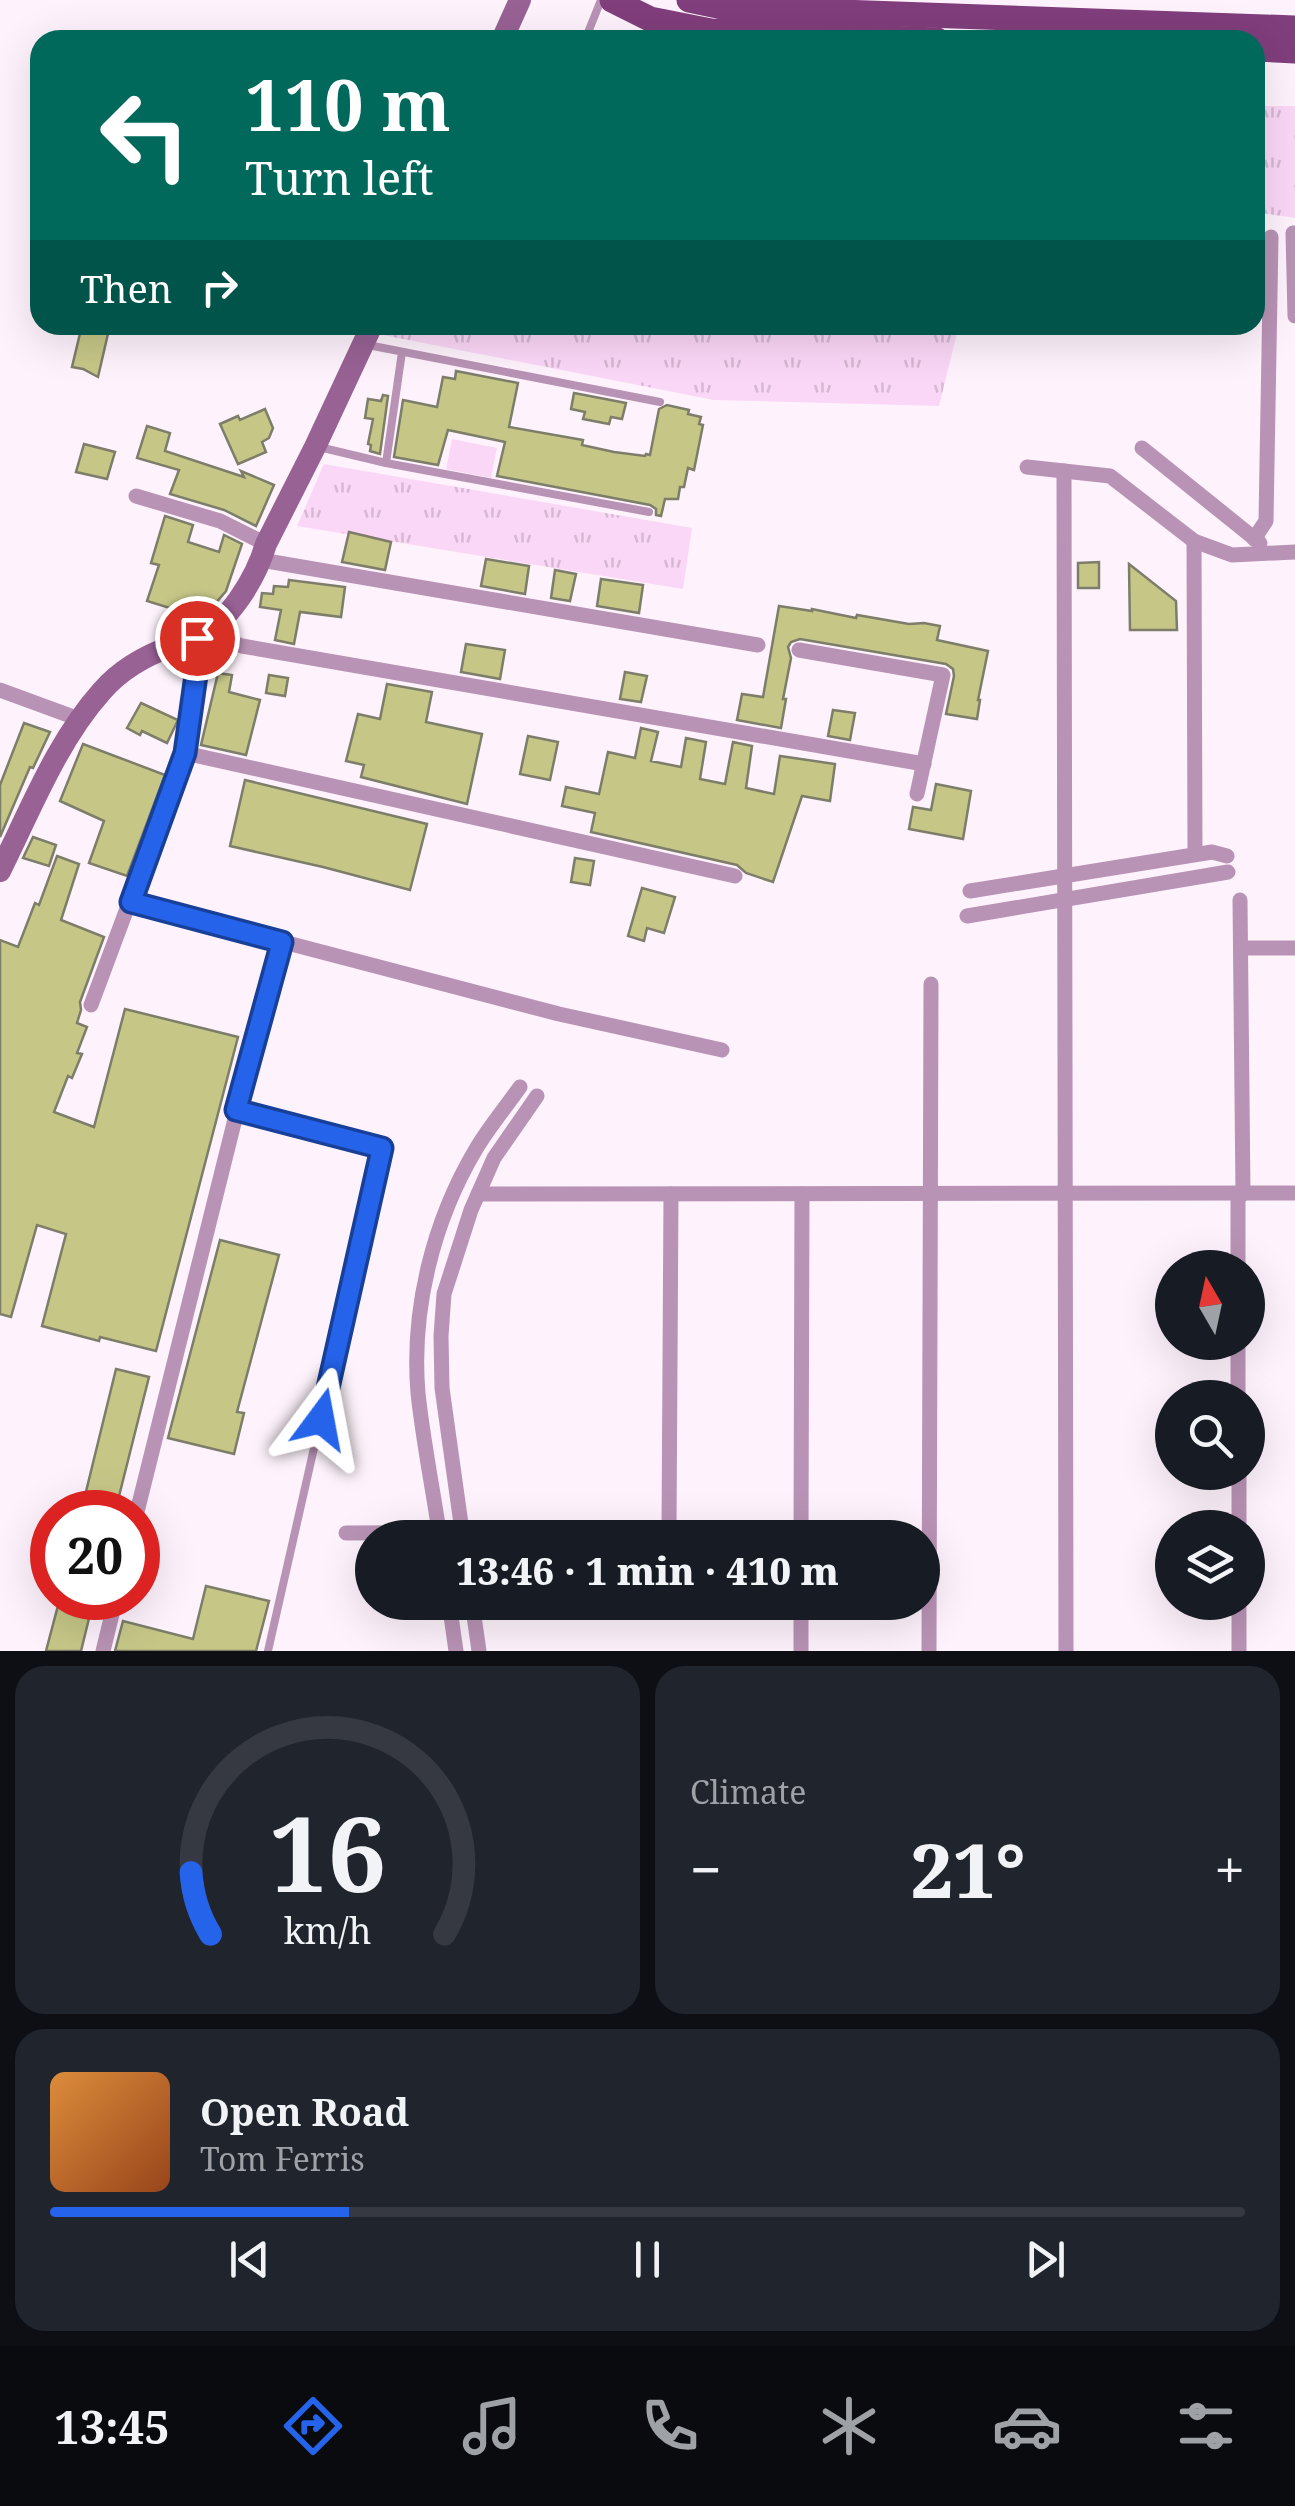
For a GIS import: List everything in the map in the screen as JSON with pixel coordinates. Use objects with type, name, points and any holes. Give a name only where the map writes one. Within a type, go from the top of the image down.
[{"type":"main road","points":[[612,0],[650,19],[688,30]]},
{"type":"main road","points":[[689,0],[727,8],[941,19],[1128,16],[1295,28]]},
{"type":"main road","points":[[833,30],[941,19]]},
{"type":"main road","points":[[1265,50],[1295,51]]},
{"type":"street","points":[[506,30],[520,0]]},
{"type":"street","points":[[1295,233],[1295,316]]},
{"type":"street","points":[[1265,266],[1271,237]]},
{"type":"street","points":[[0,870],[70,731],[102,690],[129,666],[201,635],[228,616],[368,335]]},
{"type":"street","points":[[1254,539],[1266,522],[1264,335]]},
{"type":"street","points":[[1142,448],[1271,552]]},
{"type":"street","points":[[1027,466],[1110,476],[1194,541],[1232,555],[1295,552]]},
{"type":"street","points":[[1064,471],[1066,1651]]},
{"type":"street","points":[[136,496],[220,521],[263,552],[758,645]]},
{"type":"street","points":[[1194,541],[1195,854]]},
{"type":"street","points":[[92,1004],[185,753],[201,635]]},
{"type":"street","points":[[201,635],[242,646],[924,764]]},
{"type":"street","points":[[799,650],[942,675],[917,794]]},
{"type":"street","points":[[0,690],[79,719]]},
{"type":"street","points":[[185,753],[734,876]]},
{"type":"street","points":[[967,916],[1228,864],[1212,852],[970,890]]},
{"type":"street","points":[[1238,1250],[1240,900]]},
{"type":"street","points":[[131,902],[560,1014],[722,1050]]},
{"type":"street","points":[[143,1490],[236,1110],[282,942]]},
{"type":"street","points":[[1242,948],[1295,948]]},
{"type":"street","points":[[928,1651],[930,984]]},
{"type":"street","points":[[438,1520],[418,1391],[422,1290],[452,1196],[476,1149],[520,1086]]},
{"type":"street","points":[[461,1520],[442,1388],[444,1294],[494,1158],[537,1096]]},
{"type":"street","points":[[478,1194],[1295,1194]]},
{"type":"street","points":[[669,1520],[671,1194]]},
{"type":"street","points":[[801,1520],[802,1194]]},
{"type":"street","points":[[346,1533],[355,1533]]},
{"type":"street","points":[[103,1651],[111,1620]]},
{"type":"street","points":[[452,1620],[456,1651]]},
{"type":"street","points":[[475,1620],[479,1651]]},
{"type":"street","points":[[800,1651],[801,1620]]},
{"type":"street","points":[[1239,1620],[1239,1651]]},
{"type":"lane","points":[[589,30],[601,0]]},
{"type":"lane","points":[[368,335],[402,352],[660,402]]},
{"type":"lane","points":[[386,463],[402,352]]},
{"type":"lane","points":[[315,446],[650,512]]},
{"type":"lane","points":[[236,1110],[382,1148],[268,1651]]},
{"type":"green space","points":[[1265,106],[1295,106],[1295,218],[1265,214]]},
{"type":"green space","points":[[383,335],[957,335],[939,406],[714,400]]},
{"type":"green space","points":[[452,439],[497,448],[491,478],[446,469]]},
{"type":"green space","points":[[324,464],[692,528],[683,589],[297,526]]},
{"type":"building","points":[[80,335],[108,335],[98,377],[72,367]]},
{"type":"building","points":[[456,371],[518,383],[509,427],[583,440],[582,445],[614,452],[650,455],[659,409],[667,405],[689,410],[688,414],[701,417],[699,424],[703,425],[694,470],[688,468],[678,499],[665,499],[661,516],[650,505],[497,476],[505,442],[448,430],[438,465],[394,457],[403,400],[437,407],[443,377],[455,379]]},
{"type":"building","points":[[574,393],[626,403],[622,419],[611,417],[609,424],[583,419],[585,412],[571,409]]},
{"type":"building","points":[[383,395],[388,396],[380,454],[370,451],[373,419],[365,418],[368,399],[381,401]]},
{"type":"building","points":[[265,409],[273,428],[269,438],[262,442],[266,452],[238,464],[220,424]]},
{"type":"building","points":[[147,426],[170,433],[165,451],[244,477],[241,471],[274,485],[256,526],[224,510],[170,494],[179,470],[137,458]]},
{"type":"building","points":[[84,444],[115,452],[107,479],[76,472]]},
{"type":"building","points":[[165,516],[193,525],[188,542],[219,552],[224,535],[242,544],[226,591],[208,612],[191,623],[183,621],[186,613],[147,601],[159,565],[151,563]]},
{"type":"building","points":[[349,532],[391,542],[385,570],[342,562]]},
{"type":"building","points":[[486,559],[529,566],[525,594],[481,586]]},
{"type":"building","points":[[1099,562],[1099,588],[1078,588],[1078,563]]},
{"type":"building","points":[[1129,564],[1176,601],[1177,630],[1130,630]]},
{"type":"building","points":[[555,570],[576,574],[570,601],[551,598]]},
{"type":"building","points":[[601,579],[643,585],[639,613],[597,606]]},
{"type":"building","points":[[289,580],[345,587],[341,617],[300,612],[294,644],[275,640],[281,610],[260,607],[262,593],[273,594],[274,586],[288,587]]},
{"type":"building","points":[[779,606],[940,626],[937,640],[988,651],[977,719],[946,714],[954,676],[953,669],[946,664],[800,639],[788,647],[791,658],[781,728],[737,720],[742,694],[763,697]]},
{"type":"building","points":[[466,644],[505,650],[500,679],[461,672]]},
{"type":"building","points":[[625,672],[647,676],[641,702],[620,699]]},
{"type":"building","points":[[218,673],[232,675],[229,692],[260,700],[246,755],[201,745]]},
{"type":"building","points":[[269,675],[288,678],[285,696],[266,693]]},
{"type":"building","points":[[387,684],[432,692],[426,722],[482,734],[467,804],[361,777],[364,765],[346,761],[358,714],[380,719]]},
{"type":"building","points":[[141,703],[178,720],[167,743],[127,728]]},
{"type":"building","points":[[833,710],[855,713],[850,740],[828,736]]},
{"type":"building","points":[[24,723],[50,732],[33,768],[30,767],[0,837],[0,785]]},
{"type":"building","points":[[641,728],[658,732],[651,761],[681,767],[686,738],[706,742],[700,779],[725,784],[733,742],[752,746],[746,788],[774,794],[780,756],[835,764],[830,801],[802,796],[773,882],[746,873],[737,865],[591,832],[595,813],[562,806],[566,787],[599,794],[608,752],[635,758]]},
{"type":"building","points":[[528,736],[558,742],[550,780],[520,774]]},
{"type":"building","points":[[83,744],[165,775],[127,876],[89,863],[104,821],[60,801]]},
{"type":"building","points":[[245,780],[427,824],[410,890],[230,846]]},
{"type":"building","points":[[936,784],[971,791],[963,839],[909,829],[913,807],[931,810]]},
{"type":"building","points":[[33,837],[56,845],[49,866],[23,858]]},
{"type":"building","points":[[57,856],[79,864],[61,920],[104,937],[80,1002],[77,1023],[87,1027],[77,1053],[82,1054],[72,1078],[68,1076],[54,1112],[94,1127],[125,1009],[238,1037],[156,1351],[42,1326],[66,1234],[37,1225],[11,1317],[0,1314],[0,940],[18,947]]},
{"type":"building","points":[[575,858],[594,861],[590,885],[571,882]]},
{"type":"building","points":[[642,888],[675,897],[664,933],[647,928],[644,941],[628,936]]},
{"type":"building","points":[[220,1240],[279,1255],[237,1412],[244,1413],[234,1454],[168,1438]]},
{"type":"building","points":[[116,1369],[149,1377],[121,1490],[86,1490]]},
{"type":"building","points":[[206,1586],[269,1601],[256,1651],[115,1651],[123,1621],[193,1639]]},
{"type":"building","points":[[54,1620],[89,1620],[81,1651],[46,1651]]},
{"type":"route","points":[[197,638],[198,661],[185,753],[131,902],[282,942],[236,1110],[382,1148],[321,1419]]}]
